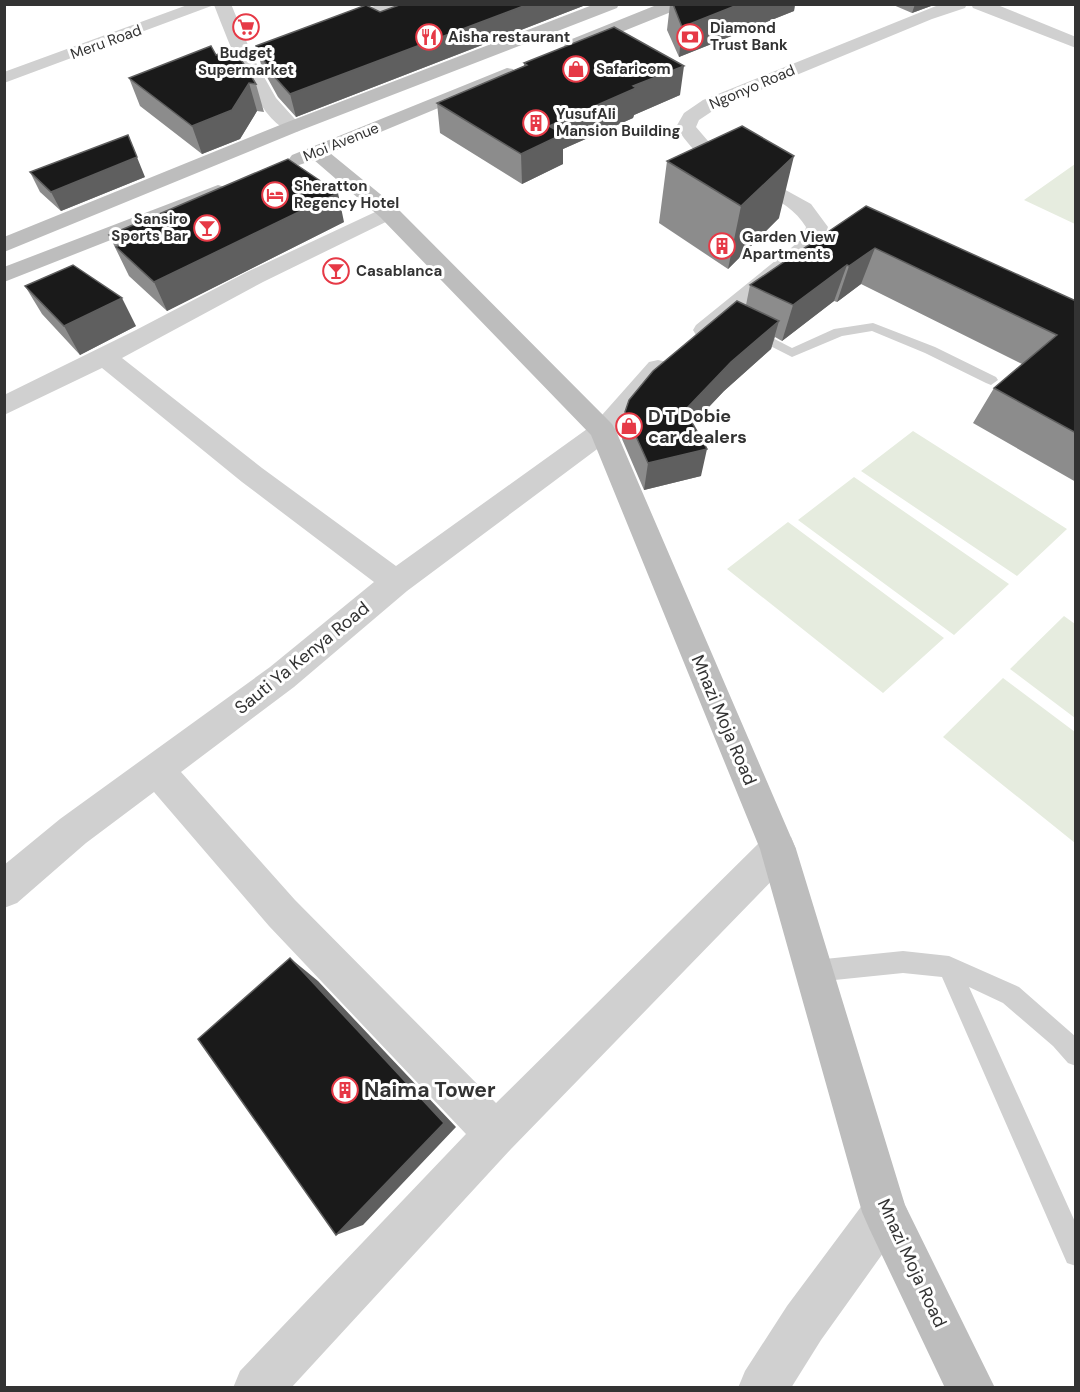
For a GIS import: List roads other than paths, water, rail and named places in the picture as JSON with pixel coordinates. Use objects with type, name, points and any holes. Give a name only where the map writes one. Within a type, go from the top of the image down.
[{"type":"main road","points":[[603,7],[622,25]]},
{"type":"main road","name":"Moi Avenue","points":[[4,245],[292,127],[334,113],[603,7]]},
{"type":"main road","points":[[557,52],[660,7]]},
{"type":"main road","name":"Moi Avenue","points":[[250,146],[273,164],[316,152],[525,66]]},
{"type":"main road","points":[[334,113],[364,134]]},
{"type":"main road","name":"Mnazi Moja Road","points":[[316,152],[388,212],[603,431],[778,849],[885,1212],[971,1388]]},
{"type":"main road","points":[[4,275],[234,184]]},
{"type":"street","name":"Meru Road","points":[[4,78],[207,4]]},
{"type":"street","points":[[222,4],[256,84],[275,112],[292,127]]},
{"type":"street","points":[[246,58],[271,51],[397,4]]},
{"type":"street","name":"Ngonyo Road","points":[[687,344],[731,322],[813,240],[817,227],[805,210],[728,165],[692,140],[686,127],[691,117],[710,104],[926,15],[959,4]]},
{"type":"street","points":[[979,4],[1072,39]]},
{"type":"street","points":[[4,406],[104,357],[255,277],[388,212]]},
{"type":"street","points":[[104,357],[138,381],[192,428],[285,501],[396,582]]},
{"type":"street","points":[[603,431],[653,372],[670,358]]},
{"type":"street","name":"Sauti Ya Kenya Road","points":[[4,890],[73,831],[282,677],[396,582],[603,431]]},
{"type":"street","points":[[157,771],[282,913],[495,1134]]},
{"type":"street","points":[[257,1388],[495,1134],[778,849]]},
{"type":"street","points":[[762,1388],[804,1323],[885,1212]]},
{"type":"lane","points":[[731,322],[792,353],[839,332],[873,327],[930,350],[991,380]]},
{"type":"lane","points":[[815,971],[903,962],[950,967],[1011,994],[1061,1038],[1076,1055]]},
{"type":"lane","points":[[950,967],[1076,1254]]},
{"type":"place","name":"Budget Supermarket","points":[[246,27]]},
{"type":"place","name":"Aisha restaurant","points":[[429,37]]},
{"type":"place","name":"Diamond Trust Bank","points":[[690,37]]},
{"type":"place","name":"Safaricom","points":[[576,69]]},
{"type":"place","name":"YusufAli Mansion Building","points":[[536,123]]},
{"type":"place","name":"Sheratton Regency Hotel","points":[[275,195]]},
{"type":"place","name":"Sansiro Sports Bar","points":[[207,228]]},
{"type":"place","name":"Garden View Apartments","points":[[722,246]]},
{"type":"place","name":"Casablanca","points":[[336,271]]},
{"type":"place","name":"D T Dobie car dealers","points":[[629,426]]},
{"type":"place","name":"Naima Tower","points":[[345,1090]]}]
